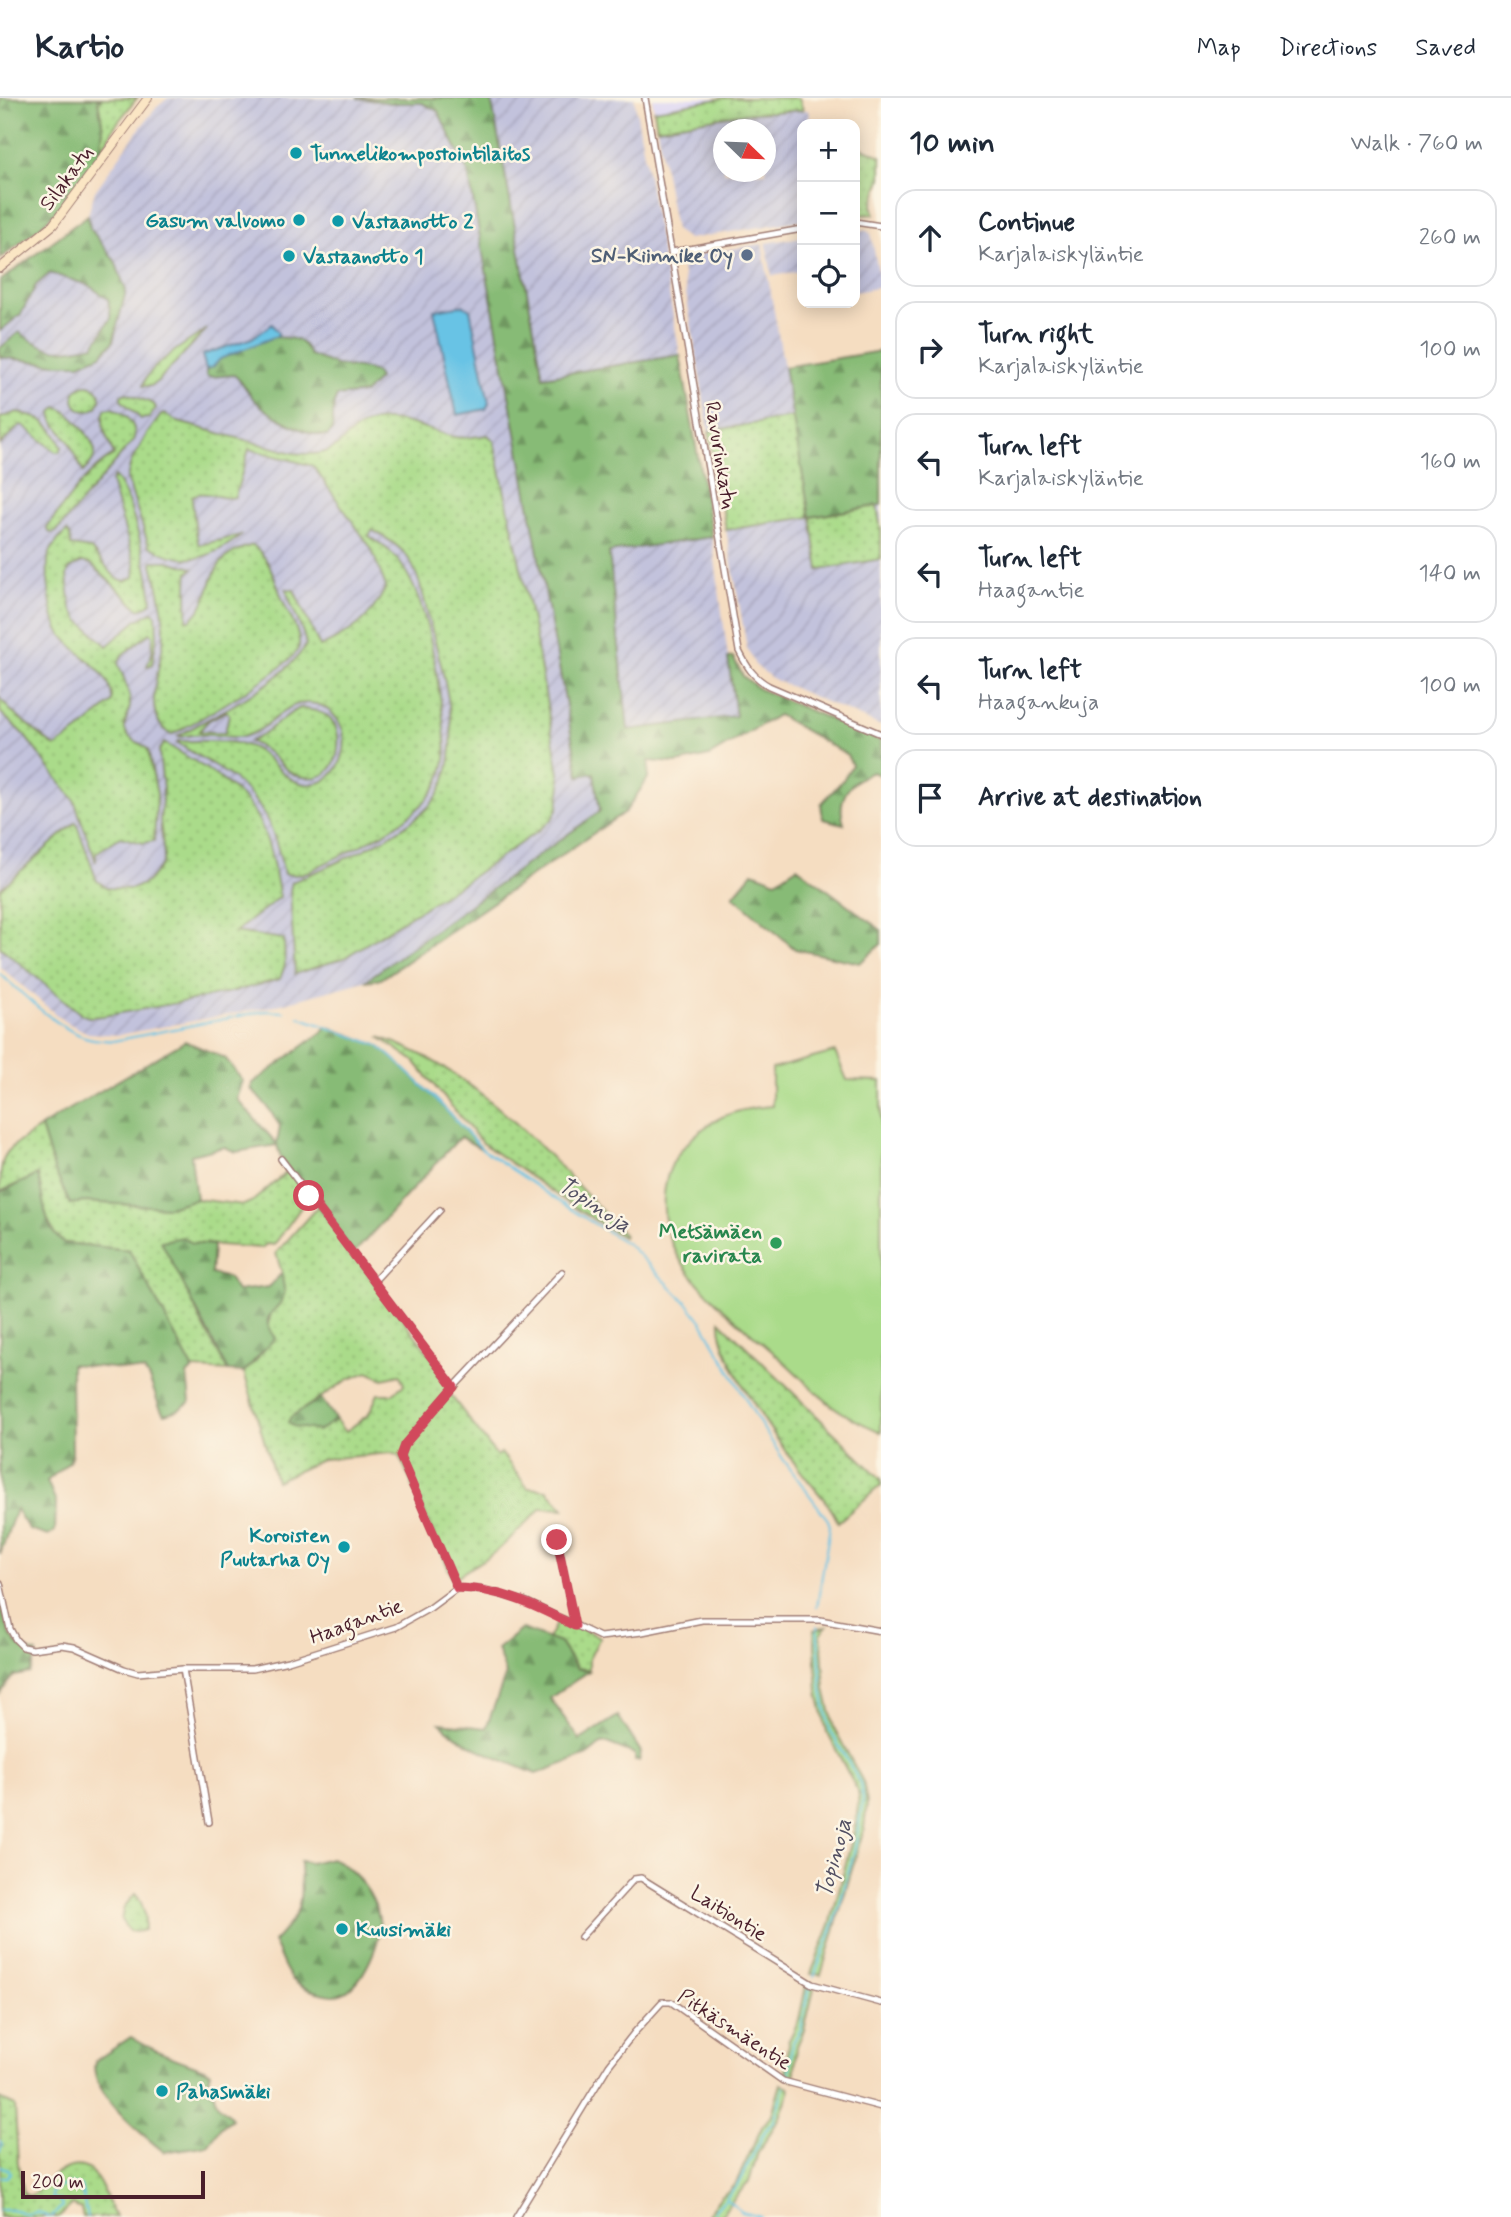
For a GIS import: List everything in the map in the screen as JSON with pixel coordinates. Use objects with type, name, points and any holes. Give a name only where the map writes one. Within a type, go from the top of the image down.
[{"type":"street","name":"Silakatu","points":[[0,268],[53,225],[148,98]]},
{"type":"street","name":"Ravurinkatu","points":[[645,98],[739,650],[755,678],[881,734]]},
{"type":"street","points":[[860,223],[881,226]]},
{"type":"street","points":[[671,252],[797,230]]},
{"type":"street","points":[[281,1159],[454,1387]]},
{"type":"street","points":[[374,1281],[440,1210]]},
{"type":"street","points":[[562,1272],[454,1387],[404,1445],[400,1456],[457,1588],[472,1588],[527,1602],[600,1637],[702,1620],[820,1620],[881,1631]]},
{"type":"street","points":[[557,1540],[575,1626]]},
{"type":"street","name":"Haagantie","points":[[0,1583],[10,1629],[23,1647],[74,1647],[138,1673],[183,1669],[252,1669],[288,1661],[396,1627],[430,1608],[457,1588]]},
{"type":"street","points":[[183,1669],[209,1822]]},
{"type":"street","name":"Laitiontie","points":[[581,1937],[634,1879],[641,1878],[812,1984],[881,2003]]},
{"type":"street","name":"Pitkäsmäentie","points":[[516,2217],[609,2065],[662,2002],[671,2001],[783,2081],[881,2107]]},
{"type":"shaded area","points":[[168,98],[357,98],[391,103],[422,103],[438,111],[468,172],[578,776],[594,773],[600,812],[365,981],[274,1006],[118,1035],[88,1033],[64,1021],[0,967],[0,357],[55,364],[101,355],[126,291],[115,261],[90,228],[88,215],[95,191],[137,132],[156,108]]},
{"type":"shaded area","points":[[491,98],[634,98],[680,355],[543,377]]},
{"type":"shaded area","points":[[652,98],[799,98],[803,110],[739,114],[657,128]]},
{"type":"shaded area","points":[[808,110],[809,119],[797,119],[797,221],[688,239],[675,230],[657,128],[739,114]]},
{"type":"shaded area","points":[[860,230],[871,234],[881,287],[860,291]]},
{"type":"shaded area","points":[[797,238],[797,272],[772,276],[766,243]]},
{"type":"shaded area","points":[[762,244],[793,417],[709,431],[682,269],[690,256]]},
{"type":"shaded area","points":[[50,273],[88,285],[108,299],[111,318],[94,345],[64,352],[36,345],[19,332],[0,348],[0,331],[21,314],[36,285]]},
{"type":"shaded area","points":[[881,505],[881,726],[773,679],[755,665],[747,648],[726,530]]},
{"type":"shaded area","points":[[712,537],[736,716],[628,730],[609,552]]},
{"type":"green space","points":[[0,98],[102,98],[98,101],[103,129],[100,153],[55,212],[0,259]]},
{"type":"green space","points":[[102,98],[137,98],[115,126],[100,153],[103,129],[98,101]]},
{"type":"green space","points":[[357,98],[491,98],[543,377],[680,355],[712,537],[609,552],[628,730],[736,716],[728,658],[733,657],[743,676],[759,689],[881,741],[881,776],[873,772],[851,785],[843,799],[844,824],[823,819],[821,804],[843,780],[852,765],[847,755],[778,715],[709,756],[677,763],[649,761],[648,778],[626,811],[381,979],[365,981],[600,811],[594,773],[579,776],[468,172],[438,111],[422,103],[391,103]]},
{"type":"green space","points":[[724,98],[799,98],[803,110],[739,114],[657,128],[654,110]]},
{"type":"green space","points":[[860,147],[881,156],[881,178],[872,206],[875,214],[860,215]]},
{"type":"green space","points":[[88,215],[90,228],[115,261],[126,291],[113,342],[101,355],[80,364],[55,364],[0,357],[0,348],[19,332],[38,344],[55,349],[94,345],[111,318],[108,299],[88,285],[50,273],[36,285],[21,314],[0,331],[0,281]]},
{"type":"green space","points":[[207,329],[158,381],[151,386],[143,386],[146,378],[160,362]]},
{"type":"green space","points":[[274,337],[296,340],[304,345],[310,355],[336,365],[366,369],[376,373],[379,379],[365,393],[337,396],[332,431],[327,436],[297,428],[276,417],[258,404],[234,375],[206,375],[206,369],[225,355]]},
{"type":"green space","points":[[881,351],[881,505],[810,517],[784,367]]},
{"type":"green space","points":[[87,385],[96,389],[100,398],[96,407],[87,411],[78,407],[74,398],[78,389]]},
{"type":"green space","points":[[127,393],[154,404],[156,408],[149,418],[141,419],[121,400],[121,395]]},
{"type":"green space","points":[[57,407],[74,419],[94,447],[94,458],[83,472],[69,442],[53,420],[52,412]]},
{"type":"green space","points":[[112,408],[122,413],[133,425],[133,441],[56,532],[50,533],[47,528],[77,487],[114,455],[103,421],[105,409]]},
{"type":"green space","points":[[17,412],[45,422],[62,447],[60,452],[56,452],[23,425],[0,445],[0,418]]},
{"type":"green space","points":[[161,415],[294,453],[325,452],[341,443],[354,430],[386,420],[455,437],[488,435],[494,441],[534,630],[561,785],[558,808],[552,819],[538,831],[466,881],[344,958],[295,974],[290,890],[292,882],[392,835],[426,809],[437,796],[446,776],[450,755],[450,708],[446,685],[411,562],[399,548],[372,530],[369,536],[391,552],[401,564],[425,617],[443,718],[446,747],[443,769],[431,794],[407,818],[310,871],[297,875],[284,874],[271,829],[258,804],[224,772],[177,742],[216,741],[245,745],[260,752],[297,782],[317,783],[335,772],[344,751],[342,729],[337,719],[322,706],[306,703],[289,708],[259,730],[243,737],[178,736],[265,685],[281,673],[306,645],[286,589],[294,590],[320,647],[342,636],[367,617],[386,587],[371,548],[313,466],[249,449],[235,497],[203,494],[192,496],[199,545],[242,535],[219,550],[197,558],[175,557],[149,546],[127,478],[131,462]],"holes":[[[226,711],[229,714],[225,733],[199,731],[209,720]]]},
{"type":"green space","points":[[793,417],[810,517],[726,530],[709,431]]},
{"type":"green space","points":[[114,477],[127,498],[133,516],[144,556],[152,602],[139,609],[91,564],[82,562],[69,569],[67,576],[71,608],[79,620],[107,646],[137,620],[152,612],[156,615],[157,636],[152,665],[147,666],[152,653],[153,635],[150,633],[122,655],[118,663],[130,701],[125,731],[148,750],[157,794],[154,841],[143,843],[120,837],[96,853],[96,862],[74,800],[24,735],[0,712],[0,698],[12,712],[55,747],[112,702],[107,681],[59,631],[51,604],[48,559],[50,552],[67,531],[71,546],[91,549],[116,578],[125,581],[134,577],[135,565],[111,482]]},
{"type":"green space","points":[[877,506],[881,531],[881,559],[819,570],[811,517]]},
{"type":"green space","points":[[253,545],[272,571],[296,629],[299,646],[294,655],[263,680],[171,735],[161,726],[154,701],[164,633],[162,606],[153,561],[168,561],[193,568],[187,579],[187,620],[190,620],[205,600],[217,568],[236,551]]},
{"type":"green space","points":[[300,708],[328,716],[337,732],[337,756],[330,769],[319,777],[293,774],[265,750],[250,742]]},
{"type":"green space","points":[[164,743],[224,782],[245,800],[258,818],[270,851],[280,897],[235,932],[284,939],[285,965],[280,979],[258,985],[214,996],[89,1017],[81,1014],[0,947],[0,889],[76,822],[97,881],[108,888],[132,889],[147,882],[162,864],[164,856],[160,821],[163,789],[159,751]]},
{"type":"green space","points":[[797,867],[881,930],[881,944],[860,963],[795,949],[733,896],[753,872],[776,881]]},
{"type":"green space","points":[[326,1026],[377,1045],[437,1100],[482,1149],[460,1137],[354,1253],[281,1159],[277,1145],[236,1152],[224,1147],[191,1155],[196,1199],[168,1207],[84,1202],[70,1204],[54,1169],[41,1127],[185,1041],[225,1058],[243,1081],[237,1099],[277,1144],[280,1126],[267,1106],[251,1089],[253,1083],[322,1032]]},
{"type":"green space","points":[[379,1037],[415,1051],[481,1094],[542,1148],[623,1237],[577,1209],[482,1143],[414,1061]]},
{"type":"green space","name":"Metsämäen ravirata","points":[[835,1052],[847,1080],[881,1081],[881,1432],[827,1402],[709,1295],[674,1249],[664,1211],[669,1171],[683,1148],[702,1129],[733,1113],[772,1106],[772,1069]]},
{"type":"green space","points":[[41,1127],[54,1169],[70,1204],[84,1202],[168,1207],[196,1199],[244,1205],[253,1201],[289,1170],[309,1196],[274,1245],[267,1244],[261,1248],[192,1243],[186,1288],[228,1371],[193,1369],[129,1250],[64,1243],[57,1237],[48,1222],[38,1175],[0,1192],[1,1166],[7,1152]]},
{"type":"green space","points":[[38,1175],[48,1222],[64,1243],[129,1250],[193,1369],[187,1375],[190,1402],[178,1410],[164,1414],[144,1371],[71,1364],[72,1453],[69,1462],[47,1481],[56,1502],[55,1531],[48,1536],[29,1530],[16,1509],[0,1554],[0,1192]]},
{"type":"green space","points":[[318,1206],[454,1387],[449,1393],[497,1456],[501,1453],[528,1488],[547,1490],[564,1509],[542,1508],[498,1550],[453,1579],[400,1456],[391,1453],[323,1459],[276,1481],[244,1372],[258,1358],[272,1310],[285,1291],[276,1253]],"holes":[[[368,1372],[383,1379],[400,1375],[404,1385],[392,1394],[378,1394],[369,1414],[345,1432],[336,1420],[318,1431],[291,1417],[349,1379]]]},
{"type":"green space","points":[[183,1237],[192,1243],[213,1245],[211,1274],[229,1278],[237,1291],[269,1287],[282,1273],[284,1295],[268,1318],[275,1338],[244,1372],[228,1371],[161,1241]]},
{"type":"green space","points":[[720,1321],[881,1479],[881,1485],[838,1522],[827,1503],[766,1422],[739,1378],[728,1356]]},
{"type":"green space","points":[[321,1398],[336,1420],[318,1431],[293,1426],[288,1422],[291,1417]]},
{"type":"green space","points":[[0,1593],[12,1638],[26,1650],[37,1653],[30,1673],[14,1676],[0,1694]]},
{"type":"green space","points":[[559,1618],[600,1637],[589,1659],[589,1670],[577,1668],[560,1643],[548,1639]]},
{"type":"green space","points":[[826,1626],[821,1634],[825,1689],[834,1728],[863,1782],[867,1803],[864,1828],[821,1975],[811,1974],[831,1922],[856,1823],[859,1794],[827,1732],[818,1692],[814,1630]]},
{"type":"green space","points":[[522,1629],[560,1643],[576,1668],[589,1671],[550,1698],[580,1740],[618,1716],[641,1752],[639,1761],[635,1761],[635,1754],[607,1743],[601,1744],[587,1755],[536,1774],[461,1740],[440,1723],[486,1728],[506,1674],[497,1649]]},
{"type":"green space","points":[[331,1858],[348,1868],[362,1883],[373,1901],[379,1919],[375,1949],[358,1981],[343,1993],[333,1995],[310,1990],[295,1982],[287,1972],[273,1942],[291,1921],[299,1905],[300,1861],[310,1863]]},
{"type":"green space","points":[[135,1894],[145,1916],[144,1930],[136,1932],[129,1931],[121,1920],[124,1907]]},
{"type":"green space","points":[[806,1986],[814,1989],[804,2030],[797,2046],[794,2080],[786,2076],[788,2042],[799,2020]]},
{"type":"green space","points":[[131,2037],[160,2052],[211,2072],[207,2088],[232,2119],[221,2127],[208,2145],[164,2152],[131,2124],[108,2098],[99,2085],[95,2061]]},
{"type":"green space","points":[[781,2084],[790,2089],[780,2117],[758,2152],[749,2182],[721,2217],[706,2217],[721,2196],[737,2181],[762,2127],[772,2114]]},
{"type":"green space","points":[[0,2099],[15,2106],[18,2164],[24,2194],[32,2195],[49,2179],[64,2170],[75,2166],[85,2168],[99,2182],[115,2217],[83,2217],[81,2209],[72,2205],[58,2217],[0,2217]]},
{"type":"water","points":[[463,305],[470,309],[489,403],[486,409],[457,415],[434,310]]},
{"type":"water","points":[[272,324],[279,335],[220,359],[213,367],[206,369],[202,355],[252,338]]},
{"type":"waterway","name":"Topinoja","points":[[0,974],[62,1026],[95,1039],[113,1041],[265,1011],[284,1012]]},
{"type":"waterway","name":"Topinoja","points":[[299,1017],[377,1045],[437,1100],[482,1149],[629,1245],[689,1305],[702,1322],[759,1422],[828,1520],[830,1526],[817,1607]]},
{"type":"waterway","name":"Topinoja","points":[[814,1977],[837,1915],[855,1848],[863,1799],[860,1783],[830,1730],[822,1691],[817,1626]]},
{"type":"waterway","name":"Topinoja","points":[[789,2078],[792,2044],[801,2029],[810,1987]]},
{"type":"waterway","name":"Topinoja","points":[[713,2217],[715,2210],[737,2186],[765,2131],[774,2121],[784,2087]]},
{"type":"waterway","points":[[0,2141],[0,2151]]},
{"type":"waterway","points":[[0,2166],[10,2173],[7,2177],[0,2177]]},
{"type":"waterway","points":[[52,2217],[62,2206],[59,2200],[52,2199],[52,2192],[70,2185],[81,2187],[87,2217]]},
{"type":"waterway","points":[[727,2200],[742,2212],[761,2217]]},
{"type":"waterway","points":[[0,2210],[16,2210],[26,2214],[37,2212],[49,2217]]},
{"type":"place","name":"Tunnelikompostointilaitos","points":[[296,153]]},
{"type":"place","name":"Gasum valvomo","points":[[299,220]]},
{"type":"place","name":"Vastaanotto 2","points":[[338,221]]},
{"type":"place","name":"SN-Kiinnike Oy","points":[[747,255]]},
{"type":"place","name":"Vastaanotto 1","points":[[289,256]]},
{"type":"place","name":"Metsämäen ravirata","points":[[776,1243]]},
{"type":"place","name":"Koroisten Puutarha Oy","points":[[344,1547]]},
{"type":"place","name":"Kuusimäki","points":[[342,1929]]},
{"type":"place","name":"Pahasmäki","points":[[162,2091]]},
{"type":"route","points":[[309,1196],[454,1387],[404,1445],[400,1456],[457,1588],[485,1590],[527,1602],[575,1626],[557,1540]]}]
